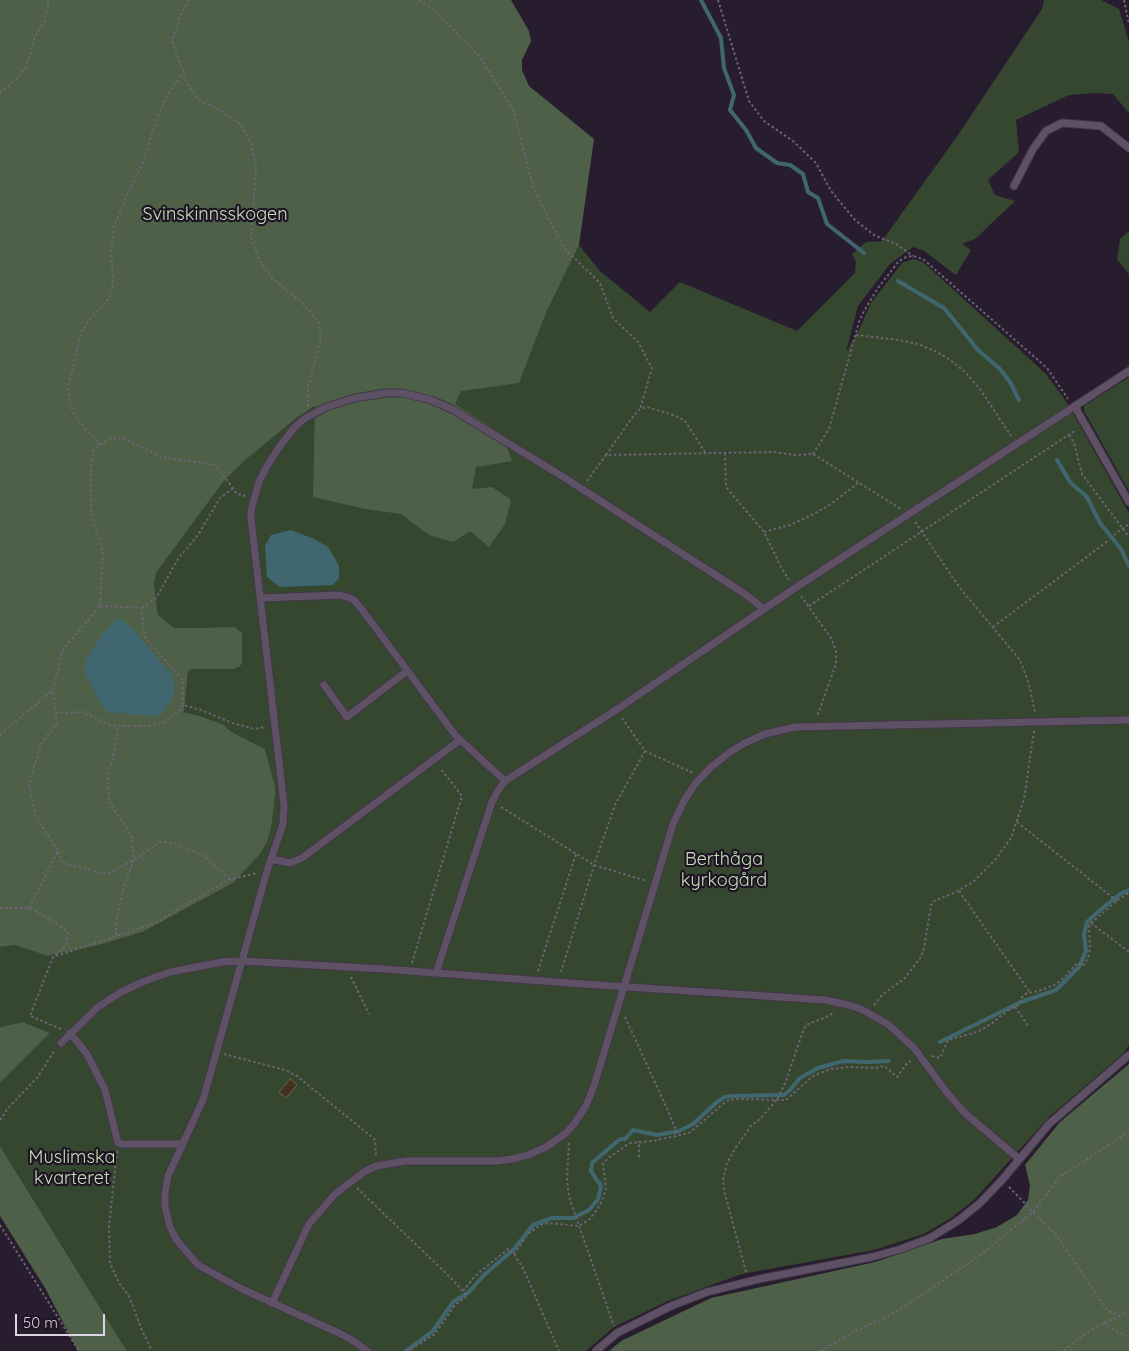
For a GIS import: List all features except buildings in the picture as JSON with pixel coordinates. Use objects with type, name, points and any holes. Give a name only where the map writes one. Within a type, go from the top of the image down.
[{"type":"lane","points":[[1014,186],[1033,150],[1046,131],[1062,123],[1100,126],[1129,148]]},
{"type":"lane","points":[[436,973],[492,802],[505,781],[616,710],[796,588],[1129,371]]},
{"type":"lane","points":[[367,1351],[341,1334],[272,1303],[198,1265],[180,1245],[172,1232],[166,1212],[165,1194],[170,1171],[203,1100],[267,871],[283,824],[284,805],[251,518],[251,510],[264,472],[294,428],[320,410],[340,402],[378,394],[402,393],[431,400],[452,409],[581,489],[745,594],[764,610]]},
{"type":"lane","points":[[1075,407],[1129,502]]},
{"type":"lane","points":[[261,598],[334,596],[349,597],[356,602],[460,740],[505,781]]},
{"type":"lane","points":[[324,685],[347,717],[407,671]]},
{"type":"lane","points":[[272,1303],[309,1224],[328,1201],[350,1181],[376,1166],[414,1160],[498,1161],[512,1159],[528,1155],[546,1147],[571,1128],[583,1112],[592,1093],[673,824],[684,801],[701,777],[723,757],[753,740],[781,729],[814,726],[1129,720]]},
{"type":"lane","points":[[271,859],[290,863],[302,858],[460,740]]},
{"type":"lane","points":[[61,1044],[70,1033],[108,999],[140,983],[185,968],[222,962],[241,961],[410,971],[825,1000],[848,1004],[883,1020],[920,1057],[966,1114],[1019,1159]]},
{"type":"lane","points":[[70,1033],[88,1054],[105,1090],[118,1142],[123,1144],[183,1144]]},
{"type":"lane","points":[[596,1351],[617,1333],[671,1306],[707,1292],[748,1281],[872,1257],[930,1238],[973,1209],[1002,1180],[1049,1124],[1129,1055]]},
{"type":"path","points":[[0,93],[26,67],[35,36],[44,22],[48,0]]},
{"type":"path","points":[[189,0],[181,14],[172,41],[188,85],[200,101],[217,108],[240,124],[251,143],[256,164],[251,237],[260,262],[273,279],[300,300],[319,322],[321,339],[308,387],[308,417]]},
{"type":"path","points":[[419,0],[432,8],[480,58],[514,112],[534,190],[564,248],[600,282],[613,318],[638,342],[652,368],[640,409],[581,489]]},
{"type":"path","points":[[718,0],[749,101],[764,121],[793,141],[816,164],[832,191],[856,220],[874,235],[896,244],[913,256],[923,259],[1047,368],[1075,407]]},
{"type":"path","points":[[1124,0],[1129,24]]},
{"type":"path","points":[[100,445],[77,419],[70,405],[68,388],[82,333],[90,319],[107,301],[112,290],[114,226],[142,165],[160,111],[167,96],[183,72]]},
{"type":"path","points":[[813,454],[829,429],[859,322],[864,311],[878,288],[899,261],[913,256]]},
{"type":"path","points":[[856,335],[918,344],[950,359],[980,389],[1017,444]]},
{"type":"path","points":[[640,409],[652,408],[685,421],[706,453]]},
{"type":"path","points":[[809,606],[1084,424]]},
{"type":"path","points":[[1068,435],[1074,443],[1082,474],[1129,537]]},
{"type":"path","points":[[230,879],[204,856],[173,843],[160,842],[134,860],[106,874],[62,863],[58,851],[36,817],[29,784],[41,744],[57,723],[53,690],[63,649],[100,606],[103,552],[91,513],[90,464],[94,449],[109,439],[123,438],[161,457],[216,465],[236,494],[255,498]]},
{"type":"path","points":[[606,455],[774,452],[796,456],[813,454],[909,514],[960,588],[1020,660],[1035,707],[1036,722],[1024,799],[1017,822],[1008,843],[995,860],[973,882],[958,891],[934,901],[931,905],[921,957],[905,978],[882,995],[869,1013]]},
{"type":"path","points":[[724,453],[726,487],[764,532],[782,569],[831,638],[837,658],[832,678],[814,726]]},
{"type":"path","points":[[764,532],[790,525],[812,515],[831,504],[858,483]]},
{"type":"path","points":[[100,606],[141,608],[156,598],[178,560],[198,535],[220,498],[233,488]]},
{"type":"path","points":[[1114,535],[1129,524]]},
{"type":"path","points":[[993,627],[1108,541]]},
{"type":"path","points":[[56,713],[83,712],[108,724],[147,726],[163,723],[177,713],[183,705],[183,680],[145,638],[141,608]]},
{"type":"path","points":[[0,735],[53,690]]},
{"type":"path","points":[[183,705],[201,710],[232,723],[255,729],[275,726]]},
{"type":"path","points":[[616,710],[645,751],[701,777]]},
{"type":"path","points":[[116,936],[116,924],[124,886],[134,860],[131,834],[109,802],[108,773],[113,758],[118,726]]},
{"type":"path","points":[[558,982],[594,865],[615,805],[645,751]]},
{"type":"path","points":[[410,971],[462,796],[433,760]]},
{"type":"path","points":[[492,802],[594,865],[654,882]]},
{"type":"path","points":[[1017,822],[1117,901]]},
{"type":"path","points":[[29,908],[58,851]]},
{"type":"path","points":[[535,981],[576,854]]},
{"type":"path","points":[[53,957],[156,923],[230,879],[267,871]]},
{"type":"path","points":[[958,891],[1030,992]]},
{"type":"path","points":[[940,1058],[948,1040],[977,1032],[1018,1006],[1023,996],[1056,984],[1077,963],[1083,966],[1088,958],[1090,949],[1089,927],[1091,922],[1129,893]]},
{"type":"path","points":[[0,908],[29,908],[54,921],[68,932],[66,945],[53,957],[30,1016],[70,1033]]},
{"type":"path","points":[[1091,922],[1129,952]]},
{"type":"path","points":[[346,967],[369,1014]]},
{"type":"path","points":[[619,1004],[669,1113],[675,1128],[676,1137]]},
{"type":"path","points":[[748,1281],[725,1194],[723,1180],[727,1163],[736,1146],[751,1126],[761,1118],[777,1099],[804,1028],[808,1024],[824,1018],[848,1004]]},
{"type":"path","points":[[1015,1007],[1029,1027]]},
{"type":"path","points":[[0,1120],[8,1108],[37,1078],[56,1048],[61,1044]]},
{"type":"path","points":[[217,1052],[285,1070],[297,1076],[372,1137],[376,1145],[376,1166]]},
{"type":"path","points":[[514,1254],[528,1235],[540,1225],[550,1223],[579,1226],[590,1219],[602,1200],[606,1186],[603,1166],[605,1161],[630,1143],[653,1141],[690,1133],[729,1100],[786,1100],[813,1076],[849,1066],[874,1068],[884,1066],[897,1077],[908,1062],[920,1057]]},
{"type":"path","points":[[571,1128],[567,1154],[569,1197],[617,1333]]},
{"type":"path","points":[[821,1351],[891,1315],[978,1257],[1033,1212],[1061,1176],[1129,1132]]},
{"type":"path","points":[[639,1141],[639,1157]]},
{"type":"path","points":[[118,1142],[109,1227],[110,1263],[119,1283],[129,1296],[152,1351]]},
{"type":"path","points":[[1002,1180],[1056,1235],[1108,1311],[1120,1316]]},
{"type":"path","points":[[350,1181],[467,1296],[455,1305],[437,1333],[408,1351]]},
{"type":"path","points":[[0,1225],[79,1351]]},
{"type":"path","points":[[463,1291],[480,1272],[508,1249],[514,1254],[523,1268],[559,1351]]},
{"type":"path","points":[[1064,1351],[1078,1339],[1103,1323],[1129,1312]]},
{"type":"path","points":[[1103,1323],[1129,1338]]},
{"type":"green space","name":"Svinskinnsskogen","points":[[0,0],[511,0],[529,31],[531,41],[522,60],[522,70],[529,86],[594,139],[579,245],[546,313],[519,383],[461,391],[455,404],[503,435],[512,461],[476,467],[472,489],[492,487],[511,500],[505,524],[489,547],[470,531],[453,542],[429,535],[401,514],[365,509],[313,497],[315,406],[297,417],[243,462],[223,482],[156,573],[154,584],[158,615],[174,628],[235,627],[242,633],[242,664],[239,667],[233,669],[190,669],[188,672],[184,712],[224,725],[232,732],[265,749],[275,786],[271,829],[267,842],[260,854],[233,883],[143,932],[96,946],[48,956],[15,945],[0,947]]},
{"type":"green space","name":"Berthåga kyrkogård","points":[[1044,0],[1101,0],[1119,9],[1129,42],[1129,113],[1113,94],[1096,93],[1069,95],[1016,120],[1019,152],[988,180],[995,195],[1015,201],[975,239],[962,244],[971,250],[956,275],[924,251],[913,247],[890,264],[858,306],[846,352],[859,330],[871,303],[902,263],[913,259],[923,262],[1046,374],[1066,401],[1129,513],[1129,1045],[1124,1053],[1049,1117],[974,1200],[951,1218],[924,1234],[874,1250],[742,1274],[668,1301],[614,1327],[586,1351],[127,1351],[0,1146],[0,1083],[50,1033],[23,1022],[0,1027],[0,947],[15,945],[49,956],[96,946],[143,932],[233,883],[260,854],[267,842],[271,829],[275,786],[265,749],[232,732],[228,728],[200,716],[184,712],[188,672],[190,669],[233,669],[239,667],[242,664],[242,633],[235,627],[174,628],[162,620],[158,616],[154,584],[156,573],[223,482],[243,462],[297,416],[316,406],[518,383],[546,313],[579,245],[600,271],[650,312],[680,282],[797,331],[855,273],[856,262],[852,254],[866,242],[882,241],[958,135],[1042,9]]},
{"type":"green space","points":[[1129,231],[1129,274],[1117,259],[1120,239]]},
{"type":"green space","points":[[1129,377],[1129,491],[1084,411],[1084,406]]},
{"type":"green space","points":[[23,1022],[50,1033],[0,1083],[0,1027]]},
{"type":"green space","points":[[1129,1064],[1129,1351],[609,1351],[621,1341],[711,1298],[875,1262],[942,1239],[975,1234],[997,1227],[1017,1215],[1028,1200],[1030,1185],[1025,1165],[1060,1122]]},
{"type":"green space","points":[[0,1146],[127,1351],[78,1351],[45,1288],[0,1216]]},
{"type":"shaded area","points":[[291,530],[328,547],[339,566],[339,578],[333,585],[280,587],[267,577],[265,546],[271,535]]},
{"type":"shaded area","points":[[120,619],[129,625],[172,675],[175,686],[172,699],[163,712],[157,715],[109,712],[104,709],[84,671],[86,660],[101,636],[115,620]]},
{"type":"waterway","points":[[701,0],[721,38],[724,68],[734,95],[730,110],[746,130],[756,148],[777,163],[790,165],[803,174],[808,192],[818,198],[827,224],[864,253]]},
{"type":"waterway","points":[[898,281],[944,308],[978,350],[1000,369],[1010,382],[1019,400]]},
{"type":"waterway","points":[[1057,460],[1070,482],[1087,497],[1100,523],[1121,549],[1129,566]]},
{"type":"waterway","points":[[940,1042],[1021,1002],[1056,990],[1079,967],[1086,951],[1084,935],[1087,922],[1120,894],[1129,890]]},
{"type":"waterway","points":[[406,1351],[433,1331],[453,1302],[469,1292],[484,1275],[514,1249],[533,1225],[552,1218],[573,1218],[589,1210],[598,1199],[601,1187],[591,1171],[592,1163],[620,1139],[625,1139],[633,1130],[657,1135],[679,1131],[693,1124],[725,1097],[784,1095],[800,1078],[818,1068],[843,1061],[889,1061]]},
{"type":"park label","name":"Muslimska kvarteret","points":[[72,1168]]}]
